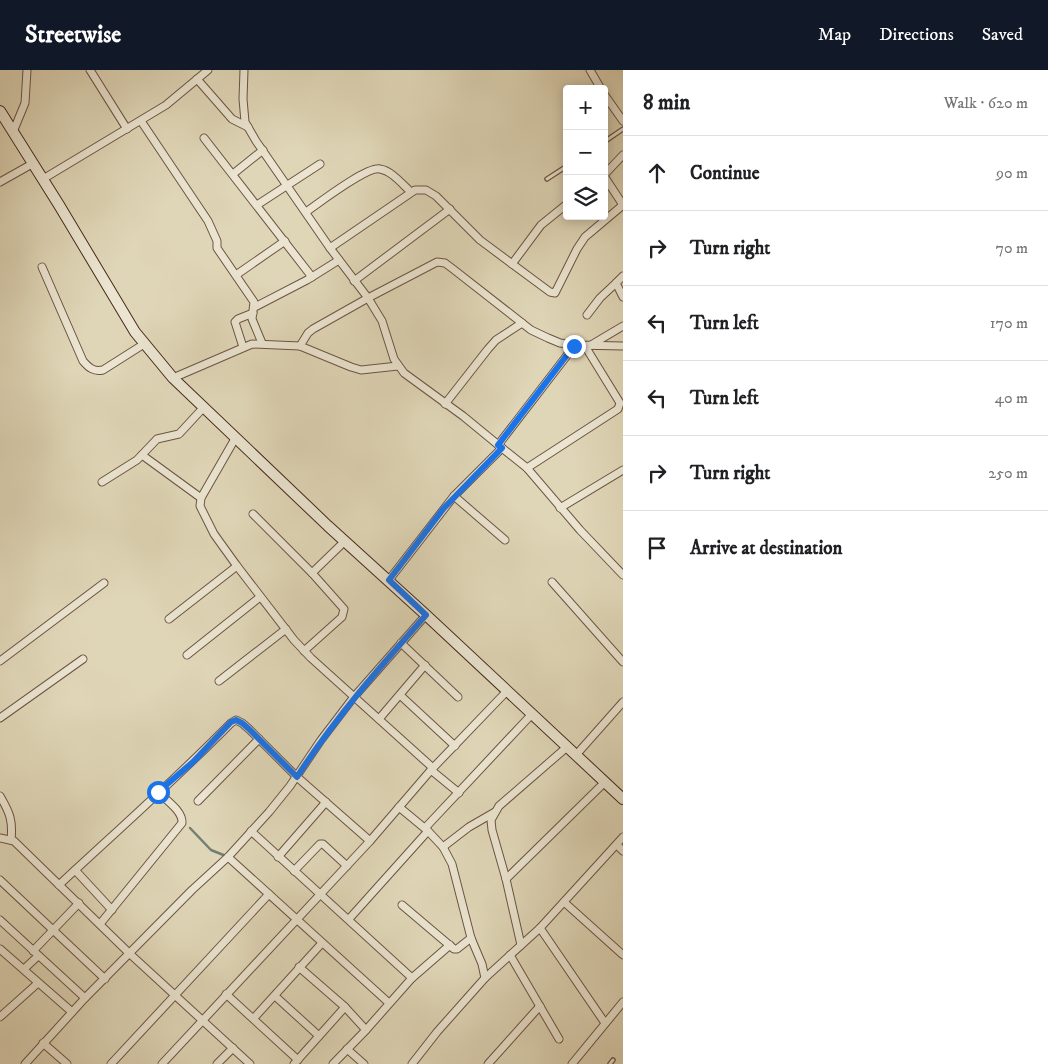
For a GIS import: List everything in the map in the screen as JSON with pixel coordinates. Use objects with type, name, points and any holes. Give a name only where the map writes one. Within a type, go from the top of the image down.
[{"type":"street","points":[[13,132],[25,104],[27,70]]},
{"type":"street","points":[[90,70],[127,129]]},
{"type":"street","points":[[43,178],[166,105],[208,70]]},
{"type":"street","points":[[244,70],[243,110],[245,122],[330,248],[368,298],[382,321],[398,366],[404,373],[527,468],[560,508],[623,575]]},
{"type":"street","points":[[590,70],[599,85]]},
{"type":"street","points":[[197,79],[232,119],[248,127]]},
{"type":"street","points":[[608,100],[623,121]]},
{"type":"street","points":[[2,118],[43,178],[135,332],[173,378],[345,541],[623,799]]},
{"type":"street","points":[[141,120],[208,221],[217,241],[217,248],[254,302],[252,319],[262,343]]},
{"type":"street","points":[[204,138],[312,277]]},
{"type":"street","points":[[232,174],[263,150]]},
{"type":"street","points":[[605,175],[623,156]]},
{"type":"street","points":[[0,182],[32,164]]},
{"type":"street","points":[[257,205],[320,164]]},
{"type":"street","points":[[306,212],[364,173],[376,168],[388,172],[411,192]]},
{"type":"street","points":[[330,248],[411,192],[421,189],[426,190],[436,196],[480,240],[550,292],[555,293],[585,237],[623,205],[608,182]]},
{"type":"street","points":[[512,264],[541,224],[563,207]]},
{"type":"street","points":[[354,281],[450,209]]},
{"type":"street","points":[[236,275],[285,242]]},
{"type":"street","points":[[243,347],[235,322],[238,319],[339,260]]},
{"type":"street","points":[[300,346],[308,332],[437,262],[441,262],[453,269],[522,323],[548,338],[574,346],[623,346]]},
{"type":"street","points":[[42,267],[83,361],[92,370],[103,370],[144,344]]},
{"type":"street","points":[[588,315],[600,298],[623,276]]},
{"type":"street","points":[[616,283],[623,297]]},
{"type":"street","points":[[445,404],[496,340],[522,323]]},
{"type":"street","points":[[587,346],[623,326]]},
{"type":"street","points":[[173,378],[243,347],[262,343],[300,346],[351,368],[361,370],[398,366]]},
{"type":"street","points":[[389,580],[454,496],[500,446],[574,346]]},
{"type":"street","points":[[527,468],[618,409],[620,402],[587,346]]},
{"type":"street","points":[[102,482],[132,464],[157,439],[178,434],[204,407]]},
{"type":"street","points":[[236,437],[201,498],[200,506],[214,534],[236,566],[304,651],[458,792]]},
{"type":"street","points":[[142,455],[201,498]]},
{"type":"street","points":[[560,508],[623,470]]},
{"type":"street","points":[[454,496],[505,540]]},
{"type":"street","points":[[253,514],[312,573],[344,609],[342,617],[304,651]]},
{"type":"street","points":[[312,573],[345,541]]},
{"type":"street","points":[[169,619],[236,566]]},
{"type":"street","points":[[552,582],[623,662]]},
{"type":"street","points":[[0,661],[104,583]]},
{"type":"street","points":[[187,655],[260,597]]},
{"type":"street","points":[[25,1064],[85,998],[192,890],[228,857],[270,812],[355,696],[426,615]]},
{"type":"street","points":[[219,681],[286,629]]},
{"type":"street","points":[[401,643],[458,697]]},
{"type":"street","points":[[0,718],[82,659]]},
{"type":"street","points":[[379,719],[425,665]]},
{"type":"street","points":[[162,1064],[320,896],[432,769],[507,691]]},
{"type":"street","points":[[400,695],[455,746]]},
{"type":"street","points":[[576,755],[623,702]]},
{"type":"street","points":[[349,919],[458,792],[532,714]]},
{"type":"street","points":[[59,885],[158,792],[193,762],[231,722],[236,720],[259,738],[297,777],[370,841]]},
{"type":"street","points":[[198,801],[259,738]]},
{"type":"street","points":[[521,945],[506,879],[492,830],[492,820],[500,806],[567,747]]},
{"type":"street","points":[[506,879],[605,782]]},
{"type":"street","points":[[100,924],[182,824],[183,819],[180,814],[158,792]]},
{"type":"street","points":[[0,796],[10,816],[12,824],[11,840]]},
{"type":"street","points":[[278,857],[326,802]]},
{"type":"street","points":[[400,807],[426,829],[443,847],[452,864],[471,938],[482,964],[485,978]]},
{"type":"street","points":[[443,847],[469,827],[495,812]]},
{"type":"street","points":[[251,832],[412,978]]},
{"type":"street","points":[[412,1064],[437,1032],[485,978],[540,928],[623,837]]},
{"type":"street","points":[[0,838],[11,840],[79,903],[130,954],[250,1064]]},
{"type":"street","points":[[294,871],[320,844],[323,844],[347,866]]},
{"type":"street","points":[[617,845],[623,851]]},
{"type":"street","points":[[228,857],[389,1003]]},
{"type":"street","points":[[75,870],[112,910]]},
{"type":"street","points":[[0,880],[105,979]]},
{"type":"street","points":[[111,1064],[269,894]]},
{"type":"street","points":[[564,902],[623,955]]},
{"type":"street","points":[[24,969],[53,930],[79,903]]},
{"type":"street","points":[[402,906],[454,949],[457,949],[471,938]]},
{"type":"street","points":[[0,920],[85,998]]},
{"type":"street","points":[[540,928],[605,1023]]},
{"type":"street","points":[[254,1018],[322,943]]},
{"type":"street","points":[[333,1064],[412,978],[450,945]]},
{"type":"street","points":[[0,949],[72,1012]]},
{"type":"street","points":[[510,955],[559,1039]]},
{"type":"street","points":[[299,967],[345,1007],[366,1030]]},
{"type":"street","points":[[0,1017],[38,983]]},
{"type":"street","points":[[226,994],[254,1018],[296,1062],[345,1007]]},
{"type":"street","points":[[275,996],[319,1036]]},
{"type":"street","points":[[572,1064],[623,1002]]},
{"type":"street","points":[[488,1064],[540,1006]]},
{"type":"street","points":[[43,1044],[67,1064]]},
{"type":"street","points":[[218,1064],[233,1048]]},
{"type":"street","points":[[347,1050],[364,1064]]},
{"type":"lane","points":[[608,139],[623,129]]},
{"type":"lane","points":[[547,179],[563,169]]},
{"type":"waterway","points":[[190,828],[211,850],[226,856]]},
{"type":"route","points":[[158,792],[193,762],[231,722],[236,720],[249,729],[297,777],[321,740],[353,698],[426,615],[389,580],[454,496],[502,448],[498,445],[574,346]]}]
